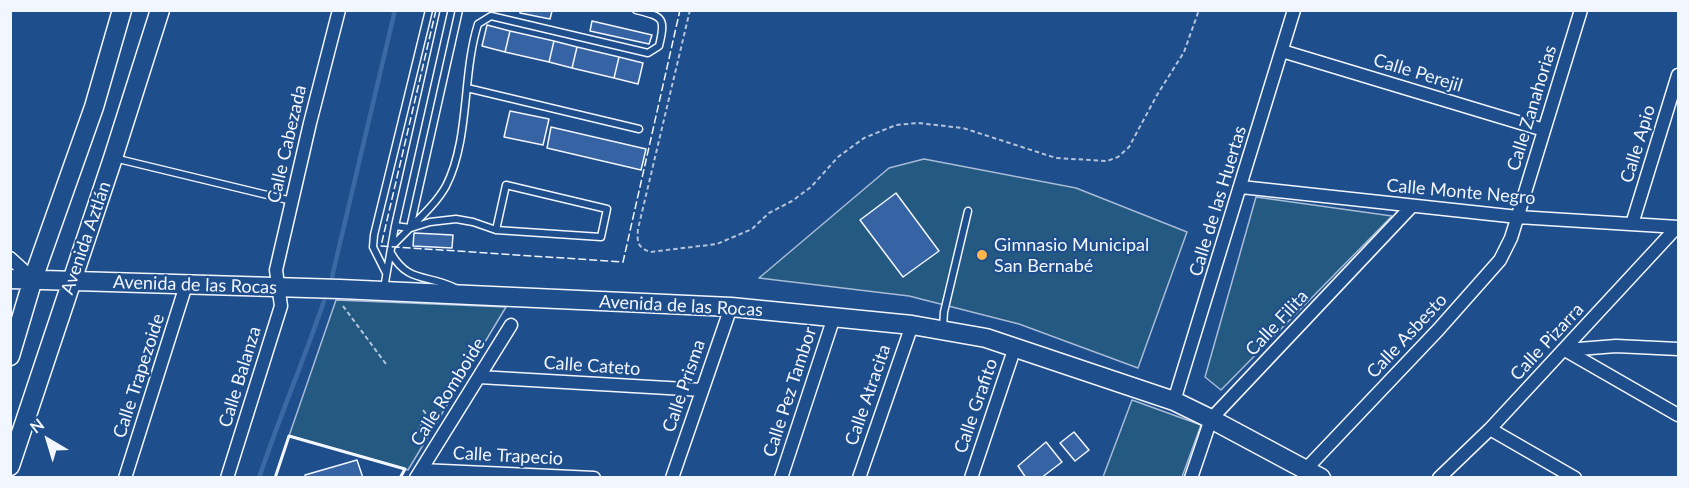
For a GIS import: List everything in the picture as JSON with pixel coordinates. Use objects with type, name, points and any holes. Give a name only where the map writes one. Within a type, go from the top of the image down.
[{"type":"street","name":"Avenida Aztlán","points":[[10,356],[33,279],[94,107],[122,10]]},
{"type":"street","name":"Avenida Aztlán","points":[[10,466],[160,10]]},
{"type":"street","name":"Calle Cabezada","points":[[278,287],[276,270],[339,10]]},
{"type":"street","name":"Calle de las Huertas","points":[[1174,401],[1294,10]]},
{"type":"street","points":[[1566,10],[1580,12]]},
{"type":"street","name":"Calle Zanahorias","points":[[1518,217],[1580,12]]},
{"type":"street","name":"Calle Perejil","points":[[1282,51],[1544,130]]},
{"type":"street","name":"Calle Apio","points":[[1632,224],[1678,75]]},
{"type":"street","name":"Calle Monte Negro","points":[[1241,187],[1518,217],[1678,227]]},
{"type":"street","name":"Calle Filita","points":[[1191,477],[1211,418],[1412,206]]},
{"type":"street","name":"Calle Asbesto","points":[[1313,473],[1500,260],[1518,217]]},
{"type":"street","name":"Calle Pizarra","points":[[1439,477],[1490,429],[1678,227]]},
{"type":"street","points":[[10,258],[33,279]]},
{"type":"street","name":"Avenida de las Rocas","points":[[10,279],[339,289],[385,282],[462,294],[731,307],[912,325],[986,338],[1015,346],[1174,401],[1211,418],[1313,473]]},
{"type":"street","name":"Calle Trapezoide","points":[[126,477],[186,285]]},
{"type":"street","name":"Calle Balanza","points":[[227,477],[281,306],[278,287]]},
{"type":"street","name":"Calle Prisma","points":[[672,477],[731,307]]},
{"type":"street","name":"Calle Pez Tambor","points":[[781,477],[834,317]]},
{"type":"street","name":"Calle Romboide","points":[[419,474],[511,325]]},
{"type":"street","name":"Calle Atracita","points":[[859,477],[912,325]]},
{"type":"street","name":"Calle Grafito","points":[[971,477],[1015,346]]},
{"type":"street","points":[[1565,350],[1616,346],[1678,349]]},
{"type":"street","points":[[1565,350],[1678,415]]},
{"type":"street","name":"Calle Cateto","points":[[479,377],[702,390]]},
{"type":"street","points":[[1490,429],[1575,477]]},
{"type":"street","name":"Calle Trapecio","points":[[419,474],[594,477]]},
{"type":"lane","points":[[385,282],[373,247],[374,235],[429,10]]},
{"type":"lane","points":[[385,282],[395,226],[444,10]]},
{"type":"lane","points":[[410,228],[459,10]]},
{"type":"lane","points":[[391,249],[432,206],[445,188],[453,171],[472,43],[478,24],[483,19],[491,16],[648,53],[659,46],[662,20],[657,15],[636,10]]},
{"type":"lane","points":[[467,88],[639,129]]},
{"type":"lane","points":[[426,89],[441,92]]},
{"type":"lane","points":[[113,158],[292,201]]},
{"type":"lane","points":[[395,226],[410,228],[430,222],[456,219],[474,222],[496,230],[601,237],[607,209],[506,185],[496,230]]},
{"type":"lane","points":[[943,331],[944,312],[968,211]]},
{"type":"lane","points":[[391,249],[401,268],[409,274],[444,283],[462,294]]},
{"type":"path","points":[[690,10],[638,229],[638,243],[641,249],[650,252],[717,244],[752,230],[769,213],[792,201],[811,187],[838,157],[864,138],[896,125],[918,123],[963,128],[1056,158],[1107,161],[1118,157],[1129,147],[1157,95],[1184,52],[1199,10]]},
{"type":"path","points":[[339,289],[338,299],[386,364]]},
{"type":"path","points":[[423,410],[427,415],[417,431],[438,443]]},
{"type":"shaded area","name":"Gimnasio Municipal San Bernabé","points":[[924,159],[1076,188],[1187,232],[1138,368],[1019,324],[909,296],[759,278],[889,168]]},
{"type":"shaded area","points":[[1256,197],[1392,216],[1221,390],[1205,377]]},
{"type":"shaded area","points":[[336,300],[506,307],[408,470],[289,436]]},
{"type":"shaded area","points":[[1132,400],[1201,425],[1182,477],[1103,477]]},
{"type":"building","points":[[520,10],[552,11],[550,19],[520,13]]},
{"type":"building","points":[[592,21],[652,35],[649,44],[590,31]]},
{"type":"building","points":[[487,25],[510,31],[505,52],[482,46]]},
{"type":"building","points":[[510,31],[554,41],[549,62],[505,52]]},
{"type":"building","points":[[554,41],[577,47],[572,68],[549,62]]},
{"type":"building","points":[[577,47],[619,57],[614,78],[572,68]]},
{"type":"building","points":[[619,57],[643,63],[638,84],[614,78]]},
{"type":"building","points":[[510,111],[549,119],[543,145],[504,137]]},
{"type":"building","points":[[551,127],[646,149],[641,170],[547,148]]},
{"type":"building","points":[[896,193],[939,251],[903,277],[860,220]]},
{"type":"building","points":[[414,233],[453,235],[452,248],[413,246]]},
{"type":"building","points":[[1074,432],[1089,450],[1075,461],[1060,443]]},
{"type":"building","points":[[1046,442],[1062,462],[1041,478],[1026,478],[1018,466]]},
{"type":"building","points":[[357,460],[363,478],[306,478],[305,475]]},
{"type":"waterway","points":[[332,277],[395,10]]},
{"type":"waterway","points":[[259,478],[324,301]]},
{"type":"fence","points":[[436,10],[381,246],[623,262],[680,10]]},
{"type":"wall","points":[[275,478],[289,436],[405,469],[400,478]]},
{"type":"place","name":"Gimnasio Municipal San Bernabé","points":[[982,255]]}]
